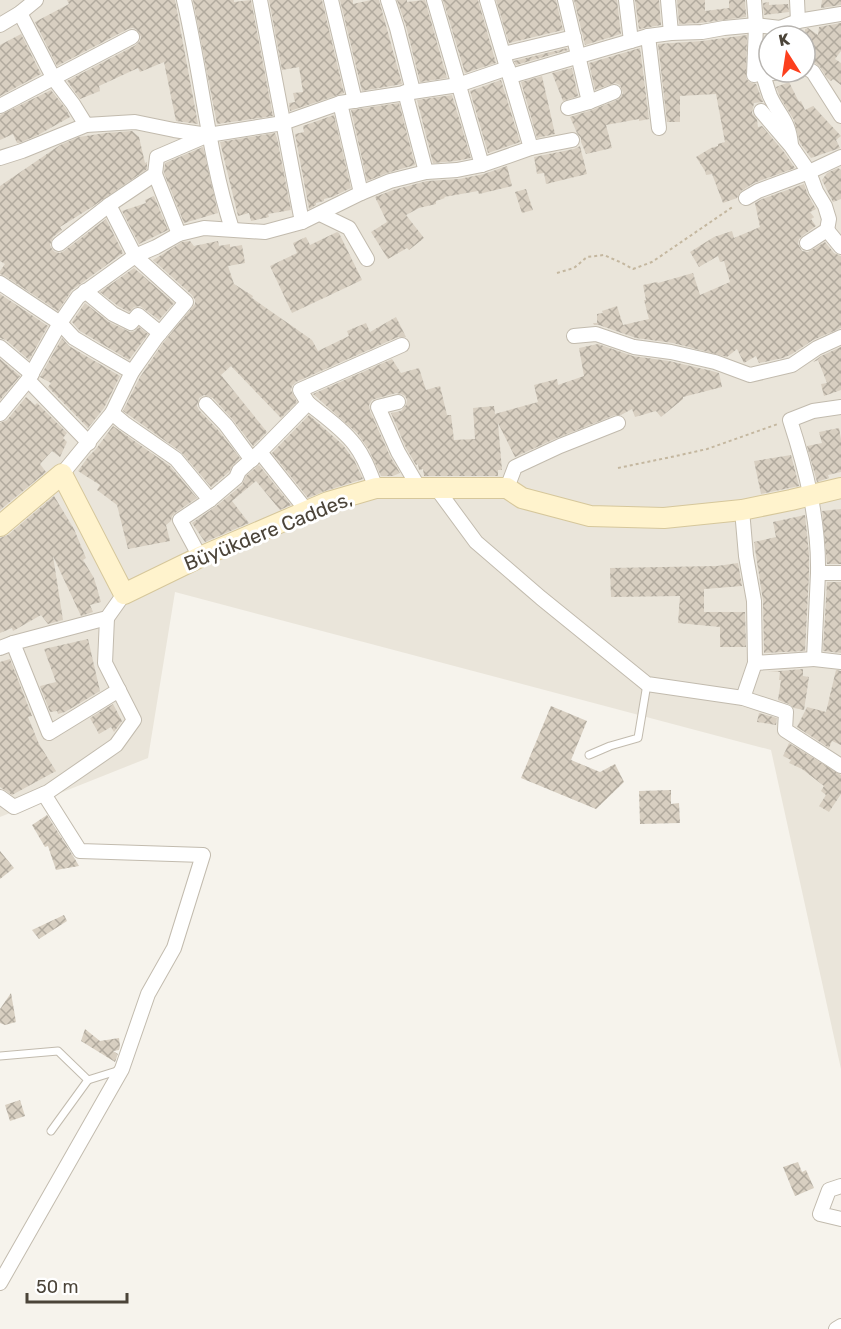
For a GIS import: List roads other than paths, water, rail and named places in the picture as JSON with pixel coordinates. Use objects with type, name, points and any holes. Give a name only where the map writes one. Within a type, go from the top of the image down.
[{"type":"street","points":[[0,25],[36,0]]},
{"type":"street","points":[[184,0],[208,135],[221,196],[232,229]]},
{"type":"street","points":[[260,0],[302,222]]},
{"type":"street","points":[[331,0],[355,101]]},
{"type":"street","points":[[388,0],[397,28],[426,172]]},
{"type":"street","points":[[434,0],[482,165]]},
{"type":"street","points":[[487,0],[531,148]]},
{"type":"street","points":[[565,0],[589,102]]},
{"type":"street","points":[[626,0],[631,41]]},
{"type":"street","points":[[668,0],[671,33]]},
{"type":"street","points":[[754,0],[756,25],[754,75],[757,74]]},
{"type":"street","points":[[797,0],[798,21]]},
{"type":"street","points":[[20,13],[54,78],[74,104],[86,126]]},
{"type":"street","points":[[794,24],[798,21],[841,14]]},
{"type":"street","points":[[179,234],[155,174],[157,157],[208,135],[283,123],[340,103],[458,85],[578,57],[648,36],[756,25]]},
{"type":"street","points":[[648,36],[659,128]]},
{"type":"street","points":[[0,106],[132,37]]},
{"type":"street","points":[[504,54],[574,37]]},
{"type":"street","points":[[817,78],[841,116]]},
{"type":"street","points":[[766,84],[790,131],[791,146]]},
{"type":"street","points":[[568,108],[614,92]]},
{"type":"street","points":[[340,103],[361,193]]},
{"type":"street","points":[[762,111],[809,172],[841,247]]},
{"type":"street","points":[[0,158],[86,126],[135,122],[208,135]]},
{"type":"street","points":[[1,413],[30,377],[60,323],[78,297],[135,256],[179,234],[204,228],[265,232],[302,222],[361,193],[390,182],[426,172],[482,165],[531,148],[572,140]]},
{"type":"street","points":[[746,198],[841,157]]},
{"type":"street","points":[[59,244],[109,205],[155,174]]},
{"type":"street","points":[[0,526],[62,474],[89,443],[112,413],[132,372],[186,302],[135,256],[109,205]]},
{"type":"street","points":[[320,214],[349,228],[367,259]]},
{"type":"street","points":[[807,243],[832,224]]},
{"type":"street","points":[[0,283],[60,323],[74,338],[132,372]]},
{"type":"street","points":[[85,291],[113,314],[131,323],[138,315],[160,333]]},
{"type":"street","points":[[574,336],[596,334],[634,347],[671,352],[715,362],[750,375],[792,365],[817,348],[841,337]]},
{"type":"street","points":[[376,488],[366,463],[354,444],[308,403],[300,390],[402,345]]},
{"type":"street","points":[[0,347],[89,443]]},
{"type":"street","points":[[398,402],[378,407],[398,452],[476,542],[541,598],[647,684],[743,698],[786,711],[785,730],[841,766]]},
{"type":"street","points":[[200,557],[180,520],[210,500],[236,478],[239,471],[308,403]]},
{"type":"street","points":[[206,404],[307,511]]},
{"type":"street","points":[[814,659],[818,573],[817,536],[811,496],[790,420],[813,411],[840,412]]},
{"type":"street","points":[[112,413],[176,459],[210,500]]},
{"type":"street","points":[[507,488],[515,467],[618,423]]},
{"type":"street","points":[[0,797],[14,807],[44,794],[116,745],[134,720],[105,663],[107,618],[124,594],[62,474]]},
{"type":"street","name":"Büyükdere Caddes,","points":[[124,594],[200,557],[328,502],[376,488],[507,488],[522,498],[590,516],[663,518],[742,510],[841,488]]},
{"type":"street","points":[[742,510],[746,556],[754,601],[755,663],[743,698]]},
{"type":"street","points":[[818,573],[841,573]]},
{"type":"street","points":[[107,618],[6,646],[49,733],[119,690]]},
{"type":"street","points":[[755,663],[814,659],[841,662]]},
{"type":"street","points":[[0,1283],[122,1069],[148,994],[174,948],[203,855],[80,851],[44,794]]},
{"type":"street","points":[[841,1186],[829,1190],[820,1214],[841,1219]]},
{"type":"street","points":[[836,1329],[841,1326]]},
{"type":"lane","points":[[589,755],[638,738],[647,684]]},
{"type":"lane","points":[[0,1056],[58,1050],[88,1080]]},
{"type":"lane","points":[[51,1131],[88,1080],[122,1069]]}]
